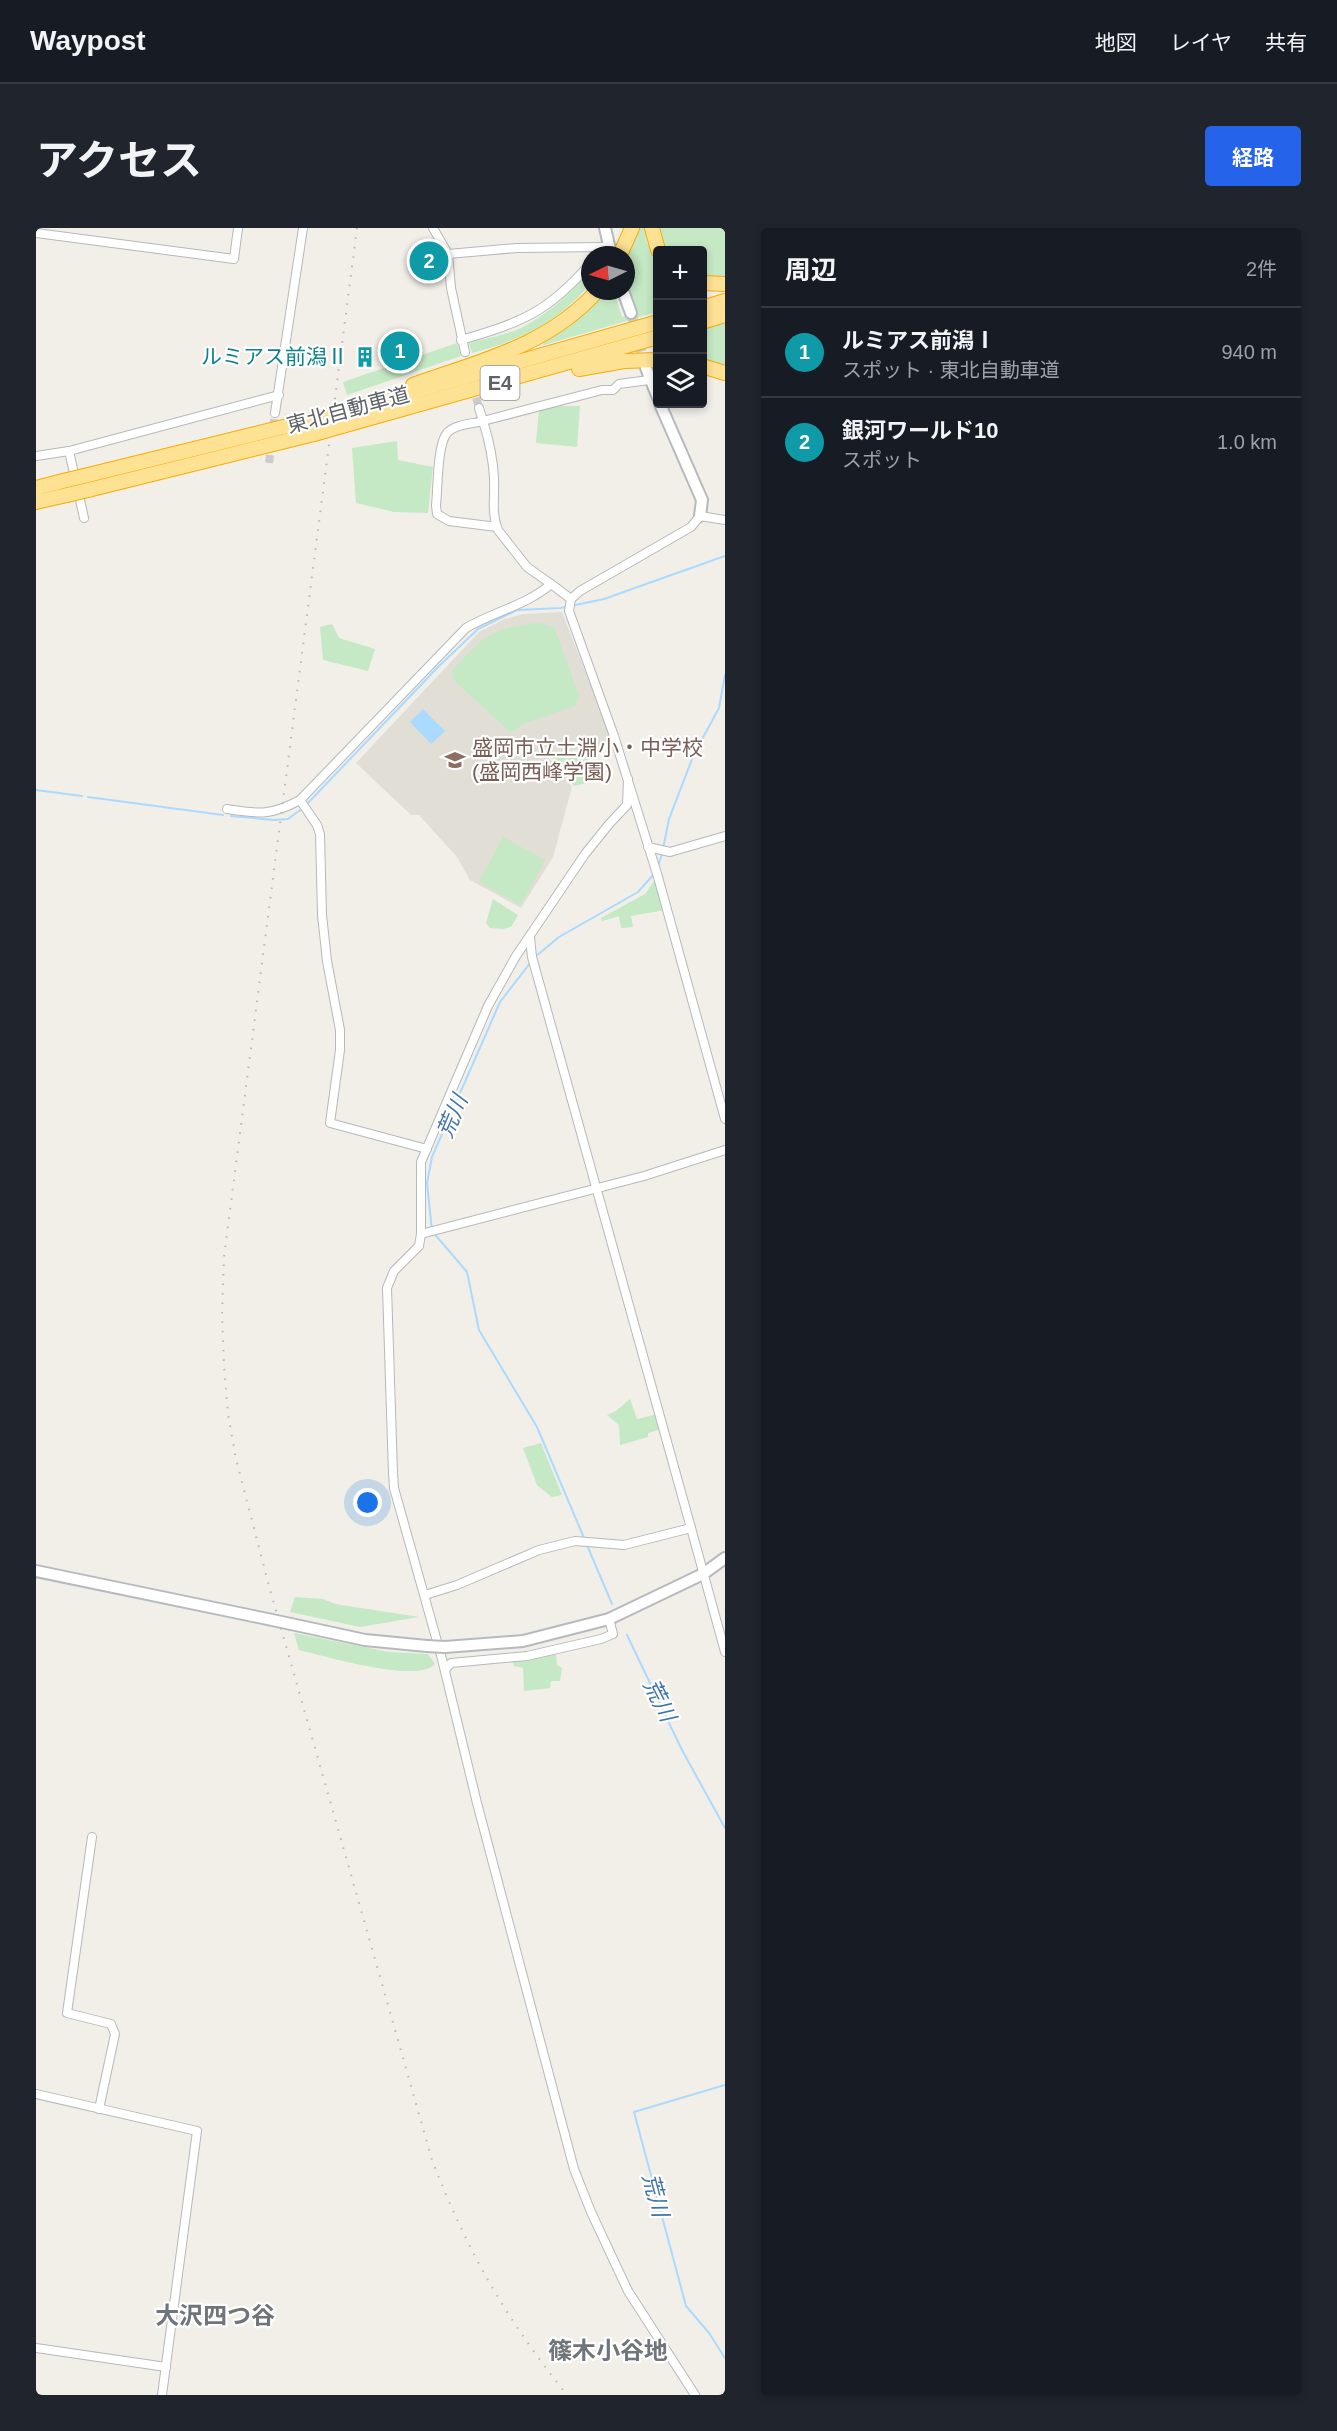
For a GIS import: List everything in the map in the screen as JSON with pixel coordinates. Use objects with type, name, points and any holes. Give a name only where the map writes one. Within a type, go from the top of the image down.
[{"type":"highway","points":[[615,246],[632,228]]},
{"type":"highway","points":[[652,228],[657,246]]},
{"type":"highway","points":[[707,283],[725,284]]},
{"type":"highway","points":[[342,415],[413,384],[525,345],[568,320],[588,300]]},
{"type":"highway","points":[[707,306],[725,300]]},
{"type":"highway","points":[[707,320],[725,315]]},
{"type":"highway","name":"東北自動車道","points":[[36,502],[88,490],[653,323]]},
{"type":"highway","name":"東北自動車道","points":[[342,415],[417,406],[653,338]]},
{"type":"highway","points":[[417,406],[603,364],[652,364]]},
{"type":"highway","points":[[707,368],[725,374]]},
{"type":"highway","name":"東北自動車道","points":[[36,488],[290,425],[312,423]]},
{"type":"street","points":[[36,232],[234,259],[238,228]]},
{"type":"street","points":[[275,413],[303,228]]},
{"type":"street","points":[[433,228],[448,254],[461,340],[465,352]]},
{"type":"street","points":[[605,228],[610,246]]},
{"type":"street","points":[[448,254],[517,248],[581,249]]},
{"type":"street","points":[[461,340],[528,318],[568,289],[581,274]]},
{"type":"street","points":[[626,300],[631,313]]},
{"type":"street","points":[[652,364],[649,380],[653,389]]},
{"type":"street","points":[[497,527],[449,521],[437,513],[442,445],[447,434],[456,427],[602,390],[613,390],[619,384],[649,380]]},
{"type":"street","points":[[36,456],[69,451],[279,395]]},
{"type":"street","points":[[479,408],[491,453],[494,479],[493,517],[497,527],[526,567],[571,600]]},
{"type":"street","points":[[662,408],[702,500],[700,516],[691,527],[580,591],[571,600],[569,611],[597,684],[628,779],[658,877],[725,1119]]},
{"type":"street","points":[[69,451],[84,518]]},
{"type":"street","points":[[700,516],[725,520]]},
{"type":"street","points":[[227,809],[261,814],[275,812],[301,801],[457,636],[484,617],[525,600],[551,584]]},
{"type":"street","points":[[628,779],[627,805],[585,854],[516,956],[488,1006],[422,1162],[428,1233],[419,1246],[394,1271],[390,1279],[387,1302],[394,1488],[445,1670],[477,1803],[574,2169],[628,2291],[695,2395]]},
{"type":"street","points":[[301,801],[320,834],[322,915],[327,961],[340,1030],[340,1050],[330,1123],[427,1149]]},
{"type":"street","points":[[648,847],[670,852],[725,836]]},
{"type":"street","points":[[530,938],[533,960],[725,1652]]},
{"type":"street","points":[[428,1233],[596,1189],[725,1150]]},
{"type":"street","points":[[425,1595],[457,1585],[538,1550],[583,1541],[624,1545],[691,1528]]},
{"type":"street","points":[[36,1571],[365,1640],[445,1647],[523,1641],[609,1619],[703,1574],[725,1558]]},
{"type":"street","points":[[445,1670],[451,1663],[527,1656],[601,1639],[612,1634],[609,1619]]},
{"type":"street","points":[[92,1837],[67,2013],[111,2024],[115,2034],[99,2109]]},
{"type":"street","points":[[36,2094],[197,2131],[162,2395]]},
{"type":"street","points":[[36,2348],[166,2367]]},
{"type":"shaded area","name":"盛岡市立土淵小・中学校 (盛岡西峰学園)","points":[[562,612],[613,743],[559,753],[549,758],[572,787],[553,857],[521,908],[470,880],[457,857],[419,815],[411,815],[356,763],[479,632],[505,619],[524,614]]},
{"type":"green space","points":[[637,228],[645,228],[647,242],[653,255],[653,313],[544,345],[543,342],[566,329],[597,300],[617,300],[622,317],[638,314],[633,300],[635,246],[630,246]]},
{"type":"green space","points":[[657,228],[725,228],[725,279],[707,277],[707,246],[663,246]]},
{"type":"green space","points":[[581,280],[581,294],[565,309],[537,328],[522,336],[472,353],[469,343],[523,327],[559,302]]},
{"type":"green space","points":[[725,322],[725,366],[707,361],[707,327]]},
{"type":"green space","points":[[457,343],[461,356],[347,395],[343,382]]},
{"type":"green space","points":[[580,406],[577,447],[536,443],[539,409]]},
{"type":"green space","points":[[397,441],[398,460],[433,467],[428,513],[394,512],[356,503],[352,448]]},
{"type":"green space","points":[[538,623],[554,627],[579,695],[575,706],[526,723],[510,732],[453,679],[452,671],[471,650],[489,636],[509,628]]},
{"type":"green space","points":[[332,624],[339,638],[375,649],[368,671],[323,660],[320,627]]},
{"type":"green space","points":[[586,751],[595,781],[574,786],[552,759]]},
{"type":"green space","points":[[503,837],[545,860],[521,905],[479,882]]},
{"type":"green space","points":[[656,878],[665,910],[631,916],[633,927],[621,928],[619,916],[602,921],[601,918],[645,894]]},
{"type":"green space","points":[[493,899],[518,915],[511,927],[490,928],[486,923]]},
{"type":"green space","points":[[630,1399],[637,1419],[657,1414],[661,1429],[648,1433],[648,1437],[620,1445],[619,1425],[607,1415],[616,1411]]},
{"type":"green space","points":[[541,1443],[562,1495],[552,1497],[537,1485],[523,1448]]},
{"type":"green space","points":[[295,1597],[323,1599],[335,1604],[419,1617],[360,1627],[290,1612]]},
{"type":"green space","points":[[294,1633],[389,1652],[428,1654],[435,1664],[425,1669],[410,1671],[370,1667],[299,1650]]},
{"type":"green space","points":[[556,1653],[557,1665],[562,1668],[560,1681],[551,1681],[550,1688],[524,1691],[523,1668],[514,1666],[513,1660]]},
{"type":"water","points":[[423,709],[445,731],[431,744],[410,722]]},
{"type":"waterway","points":[[307,804],[439,666],[478,629],[517,610],[561,608],[604,599],[725,556]]},
{"type":"waterway","name":"荒川","points":[[657,869],[669,819],[694,754],[719,708],[725,675]]},
{"type":"waterway","points":[[36,790],[82,796]]},
{"type":"waterway","points":[[88,797],[223,815]]},
{"type":"waterway","points":[[231,816],[288,819],[303,808]]},
{"type":"waterway","name":"荒川","points":[[535,957],[559,937],[638,892],[654,874]]},
{"type":"waterway","name":"荒川","points":[[531,962],[500,1002],[432,1157],[427,1183],[432,1231],[467,1272],[479,1330],[537,1427],[612,1604]]},
{"type":"waterway","name":"荒川","points":[[627,1635],[682,1750],[725,1828]]},
{"type":"waterway","name":"荒川","points":[[725,2085],[634,2112],[686,2306],[709,2333],[725,2358]]},
{"type":"tunnel","points":[[631,313],[645,365]]},
{"type":"tunnel","points":[[473,386],[479,408]]},
{"type":"tunnel","points":[[269,463],[275,413]]},
{"type":"railway","points":[[357,228],[224,1257],[222,1315],[228,1414],[236,1459],[269,1586],[432,2160],[459,2224],[490,2283],[525,2339],[567,2395]]},
{"type":"place","name":"銀河ワールド10","points":[[429,261]]},
{"type":"place","name":"ルミアス前潟Ⅰ","points":[[400,351]]},
{"type":"place","name":"ルミアス前潟Ⅱ","points":[[365,357]]},
{"type":"place","name":"盛岡市立土淵小・中学校 (盛岡西峰学園)","points":[[455,760]]},
{"type":"district","name":"大沢四つ谷","points":[[215,2316]]},
{"type":"district","name":"篠木小谷地","points":[[608,2351]]}]
